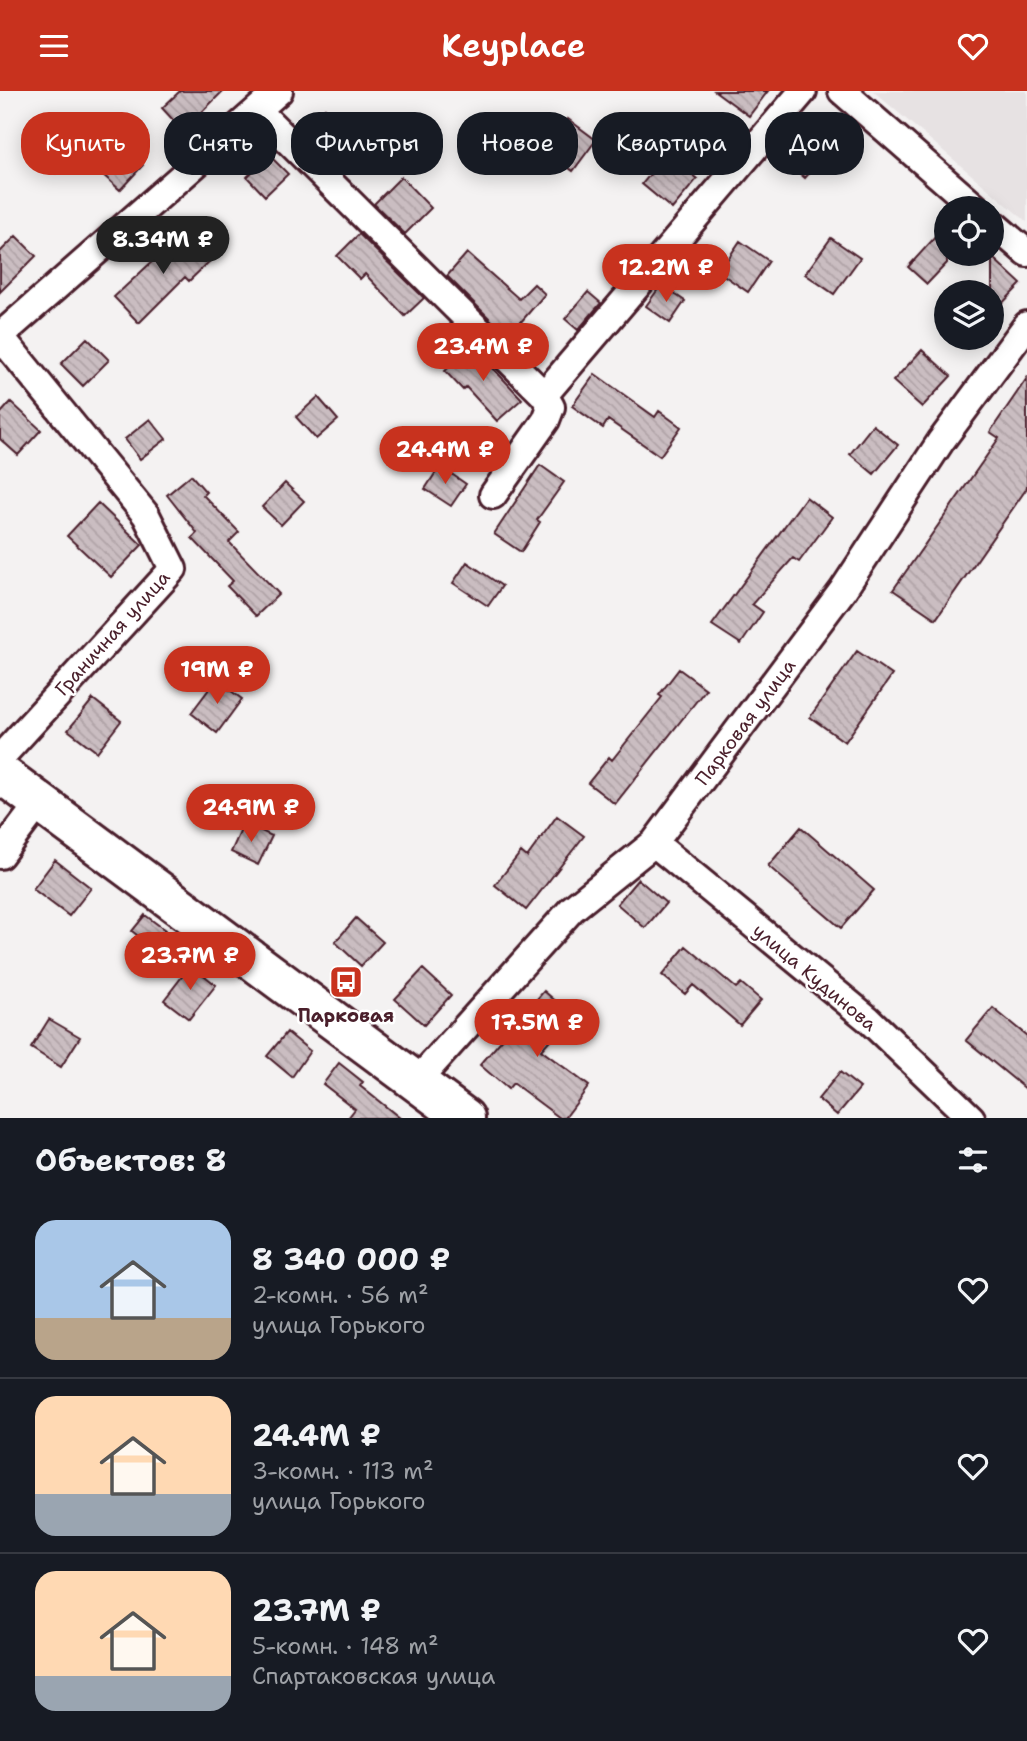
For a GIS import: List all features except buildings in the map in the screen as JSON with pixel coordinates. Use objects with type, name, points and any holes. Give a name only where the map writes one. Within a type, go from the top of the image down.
[{"type":"main road","points":[[0,773],[418,1080],[465,1118]]},
{"type":"street","points":[[0,336],[279,91]]},
{"type":"street","points":[[544,395],[803,91]]},
{"type":"street","points":[[842,91],[962,196]]},
{"type":"street","points":[[258,111],[544,395],[551,407],[546,420],[493,495]]},
{"type":"street","points":[[1004,233],[1027,253]]},
{"type":"street","name":"Парковая улица","points":[[418,1080],[572,909],[654,843],[843,590],[941,441],[1027,325]]},
{"type":"street","name":"Граничная улица","points":[[0,336],[146,515],[173,569],[0,758]]},
{"type":"street","points":[[0,855],[40,802]]},
{"type":"street","name":"улица Кудинова","points":[[654,843],[868,1019],[971,1118]]},
{"type":"shaded area","points":[[873,91],[1027,91],[1027,222],[1004,202],[1004,196],[996,196]]},
{"type":"place","name":"Парковая","points":[[346,982]]}]
